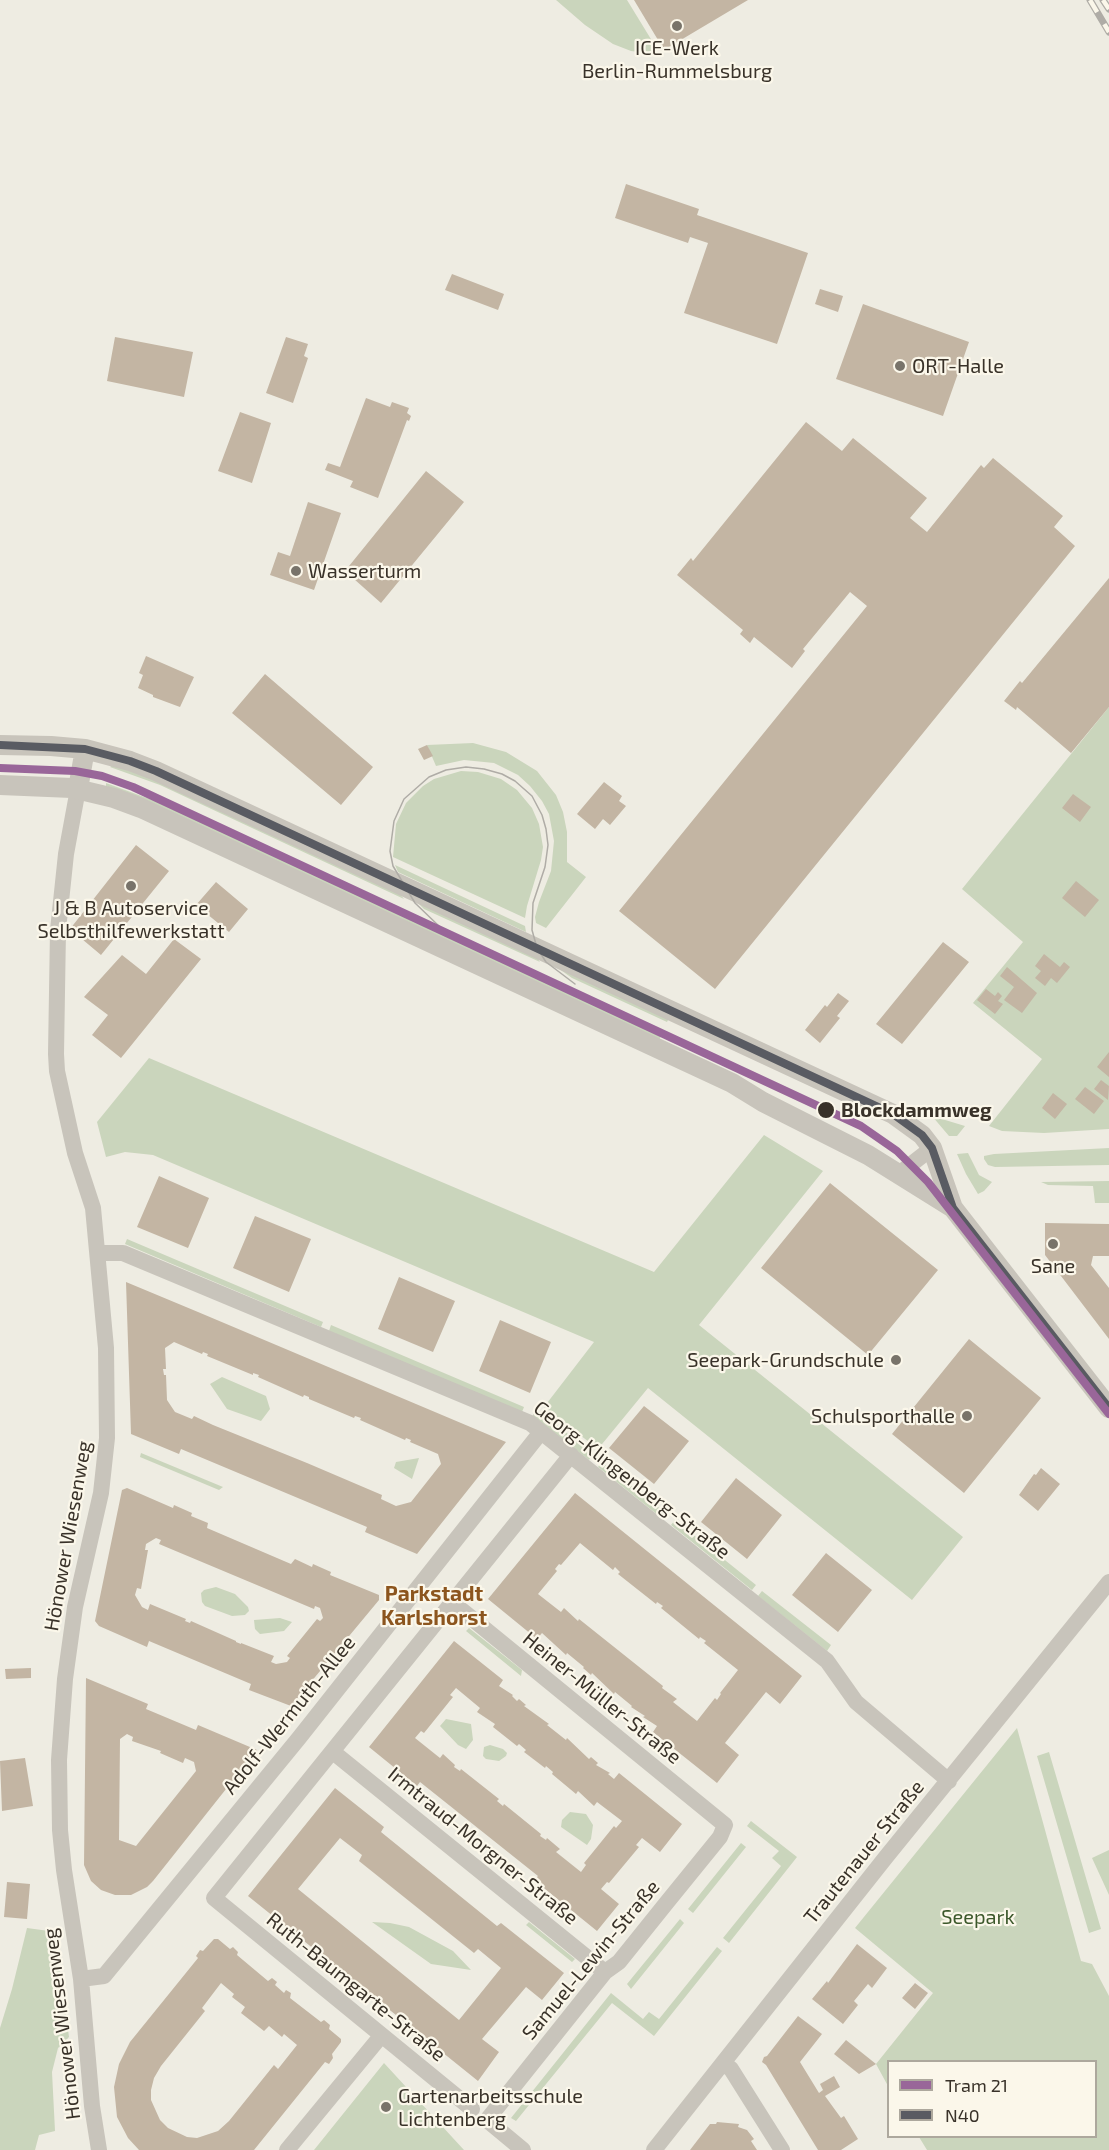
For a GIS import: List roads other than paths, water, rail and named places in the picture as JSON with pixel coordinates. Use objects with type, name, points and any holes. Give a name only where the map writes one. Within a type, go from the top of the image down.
[{"type":"street","points":[[0,745],[85,749],[130,761],[156,771],[882,1109],[909,1124],[932,1148],[953,1208]]},
{"type":"street","points":[[78,789],[85,749]]},
{"type":"street","points":[[0,785],[78,789],[141,808],[732,1083],[763,1102],[868,1155],[953,1208],[1109,1408]]},
{"type":"street","name":"Hönower Wiesenweg","points":[[78,789],[66,854],[58,930],[56,1054],[57,1071],[75,1153],[93,1208],[106,1348],[107,1438],[101,1493],[75,1608],[65,1679],[59,1760],[61,1846],[81,1979],[90,2085],[99,2150]]},
{"type":"street","points":[[900,1173],[932,1148]]},
{"type":"street","name":"Georg-Klingenberg-Straße","points":[[98,1253],[123,1252],[530,1423],[827,1661],[856,1702],[949,1780]]},
{"type":"street","name":"Adolf-Wermuth-Allee","points":[[81,1979],[104,1976],[298,1738],[541,1432]]},
{"type":"street","points":[[333,1752],[570,1455]]},
{"type":"street","name":"Trautenauer Straße","points":[[654,2150],[1109,1582]]},
{"type":"street","name":"Heiner-Müller-Straße","points":[[453,1603],[725,1825]]},
{"type":"street","name":"Ruth-Baumgarte-Straße","points":[[333,1752],[214,1899],[472,2109]]},
{"type":"street","name":"Irmtraud-Morgner-Straße","points":[[333,1752],[605,1972]]},
{"type":"street","name":"Samuel-Lewin-Straße","points":[[523,2150],[487,2120],[605,1972],[619,1962],[720,1837],[725,1825]]},
{"type":"street","points":[[288,2150],[381,2036]]},
{"type":"street","points":[[723,2063],[732,2069],[782,2150]]},
{"type":"tram line","points":[[467,944],[441,928],[415,903],[393,866],[390,851],[394,821],[404,799],[429,777],[446,770],[466,767],[502,774],[515,781],[532,796],[542,815],[548,845],[545,867],[533,903],[532,930],[537,948],[546,962],[575,984]]},
{"type":"tram line","name":"21","points":[[0,768],[75,771],[102,776],[133,787],[861,1126],[897,1151],[928,1182],[1109,1414]]},
{"type":"railway","points":[[1090,0],[1109,32]]},
{"type":"railway","points":[[1103,0],[1109,9]]},
{"type":"place","name":"ICE-Werk Berlin-Rummelsburg","points":[[677,26]]},
{"type":"place","name":"ORT-Halle","points":[[900,366]]},
{"type":"place","name":"Wasserturm","points":[[296,571]]},
{"type":"place","name":"J & B Autoservice Selbsthilfewerkstatt","points":[[131,886]]},
{"type":"place","name":"Blockdammweg","points":[[826,1110]]},
{"type":"place","name":"Sane","points":[[1053,1244]]},
{"type":"place","name":"Seepark-Grundschule","points":[[896,1360]]},
{"type":"place","name":"Schulsporthalle","points":[[967,1416]]},
{"type":"place","name":"Gartenarbeitsschule Lichtenberg","points":[[386,2107]]},
{"type":"district","name":"Parkstadt Karlshorst","points":[[434,1606]]},
{"type":"park label","name":"Seepark","points":[[978,1917]]}]
